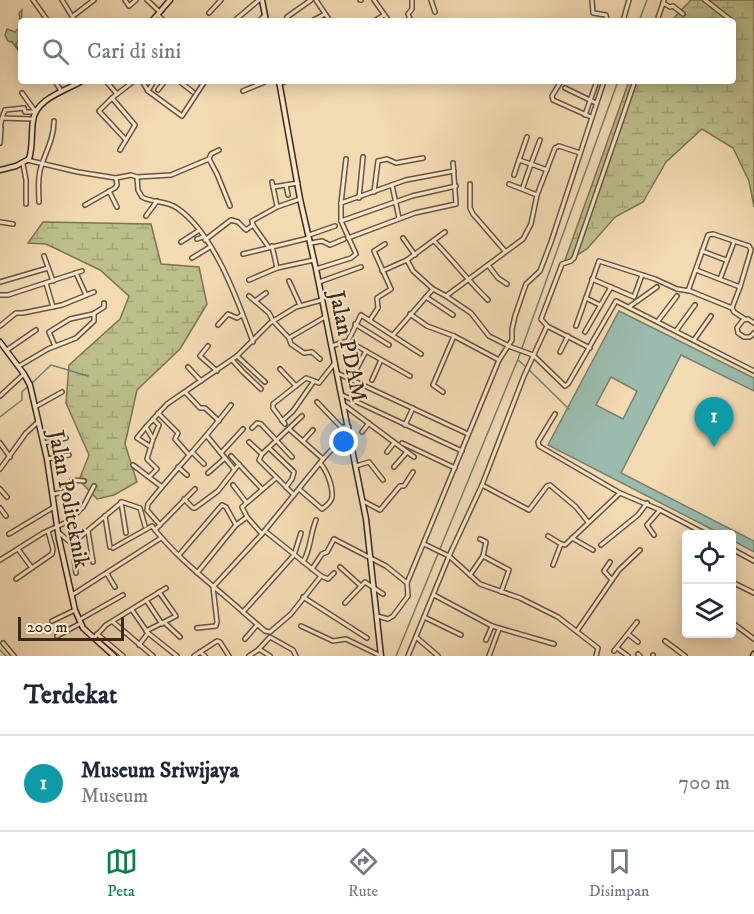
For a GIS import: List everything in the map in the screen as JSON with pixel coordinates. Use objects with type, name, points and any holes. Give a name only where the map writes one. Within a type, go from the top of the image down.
[{"type":"street","points":[[33,0],[46,18]]},
{"type":"street","points":[[62,0],[73,16],[94,0]]},
{"type":"street","points":[[125,0],[129,6],[136,0]]},
{"type":"street","points":[[147,0],[162,18]]},
{"type":"street","points":[[155,18],[170,0]]},
{"type":"street","points":[[209,13],[221,0]]},
{"type":"street","points":[[238,18],[260,0],[266,18]]},
{"type":"street","points":[[287,17],[314,0],[328,18]]},
{"type":"street","points":[[374,0],[386,18]]},
{"type":"street","points":[[410,18],[408,14],[412,9],[412,0]]},
{"type":"street","points":[[430,0],[435,12]]},
{"type":"street","points":[[592,0],[593,13],[606,15],[606,18]]},
{"type":"street","points":[[624,18],[629,0]]},
{"type":"street","points":[[705,0],[728,18]]},
{"type":"street","points":[[658,18],[664,2],[683,14]]},
{"type":"street","points":[[318,18],[325,14]]},
{"type":"street","points":[[262,18],[265,15]]},
{"type":"street","points":[[379,18],[384,15]]},
{"type":"street","points":[[57,84],[62,91]]},
{"type":"street","points":[[0,170],[23,164],[27,160],[32,148],[35,111],[41,104],[76,84]]},
{"type":"street","points":[[109,84],[117,94]]},
{"type":"street","points":[[126,140],[99,111],[130,84]]},
{"type":"street","points":[[143,84],[182,116],[203,84]]},
{"type":"street","points":[[148,90],[152,84]]},
{"type":"street","points":[[158,90],[163,84]]},
{"type":"street","points":[[183,84],[194,92]]},
{"type":"street","points":[[243,91],[260,84]]},
{"type":"street","name":"Jalan PDAM","points":[[279,84],[300,199],[363,501],[375,588],[381,656]]},
{"type":"street","points":[[559,84],[552,96],[553,100],[591,117]]},
{"type":"street","points":[[585,115],[596,84]]},
{"type":"street","points":[[377,616],[388,619],[393,616],[408,596],[407,583],[468,434],[499,360],[510,347],[513,338],[512,329],[526,284],[540,271],[603,84]]},
{"type":"street","points":[[590,348],[547,327],[541,319],[562,264],[574,258],[634,84]]},
{"type":"street","points":[[565,88],[596,103]]},
{"type":"street","points":[[22,93],[35,111]]},
{"type":"street","points":[[112,98],[135,125],[120,150]]},
{"type":"street","points":[[0,143],[0,129],[5,110],[24,108],[26,112],[35,111]]},
{"type":"street","points":[[2,118],[33,119]]},
{"type":"street","points":[[39,202],[39,177],[53,137],[54,121]]},
{"type":"street","points":[[513,175],[527,137]]},
{"type":"street","points":[[523,187],[540,140]]},
{"type":"street","points":[[446,296],[519,243],[528,231],[537,195],[556,147],[581,151]]},
{"type":"street","points":[[27,160],[116,178],[131,175],[137,177],[171,175],[209,159],[211,154],[219,150]]},
{"type":"street","points":[[358,198],[363,157]]},
{"type":"street","points":[[374,192],[378,161],[387,159],[396,163],[423,158]]},
{"type":"street","points":[[209,159],[230,206]]},
{"type":"street","points":[[316,269],[354,256],[341,221],[346,159]]},
{"type":"street","points":[[519,160],[547,170]]},
{"type":"street","points":[[310,239],[330,245],[399,218],[456,204],[453,163]]},
{"type":"street","points":[[23,164],[26,204]]},
{"type":"street","points":[[341,203],[428,174],[454,171]]},
{"type":"street","points":[[137,177],[138,189],[142,197],[174,206],[186,215],[204,238],[224,270],[253,342]]},
{"type":"street","points":[[85,205],[117,186],[116,178]]},
{"type":"street","points":[[272,182],[278,207]]},
{"type":"street","points":[[273,188],[298,183]]},
{"type":"street","points":[[470,184],[472,214],[506,251]]},
{"type":"street","points":[[509,184],[537,195]]},
{"type":"street","points":[[286,185],[288,195]]},
{"type":"street","points":[[392,186],[399,218]]},
{"type":"street","points":[[341,221],[436,190],[456,186]]},
{"type":"street","points":[[109,191],[117,207]]},
{"type":"street","points":[[278,268],[270,246],[252,221],[278,207],[300,199]]},
{"type":"street","points":[[146,216],[156,201]]},
{"type":"street","points":[[197,239],[204,238],[231,220],[238,222],[246,230],[254,225]]},
{"type":"street","points":[[0,222],[13,224]]},
{"type":"street","points":[[243,254],[270,246],[310,239],[335,226]]},
{"type":"street","points":[[181,242],[198,231]]},
{"type":"street","points":[[382,271],[407,260],[445,232]]},
{"type":"street","points":[[688,291],[710,233],[749,246],[751,250],[732,308]]},
{"type":"street","points":[[403,238],[415,255]]},
{"type":"street","points":[[434,241],[451,258],[468,281],[488,300]]},
{"type":"street","points":[[720,279],[734,241]]},
{"type":"street","points":[[370,320],[378,308],[377,298],[391,289],[374,251],[385,244]]},
{"type":"street","points":[[192,258],[210,247]]},
{"type":"street","points":[[702,251],[727,260]]},
{"type":"street","points":[[44,256],[53,281]]},
{"type":"street","points":[[249,280],[278,268],[314,260]]},
{"type":"street","points":[[407,260],[433,289],[471,314],[487,334],[510,347],[532,355],[565,386],[590,348],[614,302],[618,301],[754,371]]},
{"type":"street","points":[[576,326],[599,261],[732,308],[734,312],[754,323]]},
{"type":"street","points":[[488,265],[498,278],[507,284]]},
{"type":"street","points":[[319,282],[361,267]]},
{"type":"street","points":[[0,282],[48,268]]},
{"type":"street","points":[[696,270],[740,287]]},
{"type":"street","points":[[0,295],[8,295],[82,271]]},
{"type":"street","points":[[76,273],[86,295]]},
{"type":"street","points":[[592,279],[634,297],[642,275]]},
{"type":"street","points":[[289,281],[300,305]]},
{"type":"street","points":[[45,283],[53,307]]},
{"type":"street","points":[[585,332],[612,287]]},
{"type":"street","points":[[629,307],[657,287]]},
{"type":"street","points":[[393,335],[433,289]]},
{"type":"street","points":[[0,326],[16,313],[53,307],[94,292]]},
{"type":"street","points":[[255,301],[266,293]]},
{"type":"street","points":[[249,296],[270,313],[273,321],[289,338],[290,343],[304,353],[311,352],[320,359]]},
{"type":"street","points":[[658,321],[677,296]]},
{"type":"street","points":[[426,297],[453,315]]},
{"type":"street","points":[[586,298],[601,305]]},
{"type":"street","points":[[151,447],[137,438],[167,404],[233,360],[273,321],[300,305],[322,300]]},
{"type":"street","points":[[55,346],[49,332],[70,319],[94,314],[104,307],[104,303]]},
{"type":"street","points":[[676,331],[695,305]]},
{"type":"street","points":[[19,366],[55,346],[76,338],[94,320],[94,314]]},
{"type":"street","points":[[218,325],[228,314],[237,318],[243,315]]},
{"type":"street","points":[[410,314],[427,326],[454,336],[499,360]]},
{"type":"street","points":[[348,341],[360,315],[421,354]]},
{"type":"street","points":[[694,340],[711,316]]},
{"type":"street","points":[[289,338],[325,317]]},
{"type":"street","points":[[745,319],[739,323],[737,330],[744,337],[753,335]]},
{"type":"street","points":[[356,324],[389,345]]},
{"type":"street","points":[[408,656],[449,556],[482,485],[532,355],[547,327]]},
{"type":"street","points":[[7,350],[36,330]]},
{"type":"street","points":[[444,392],[433,385],[454,336]]},
{"type":"street","points":[[560,352],[568,336]]},
{"type":"street","points":[[331,346],[348,341],[410,376]]},
{"type":"street","name":"Jalan Politeknik","points":[[0,342],[30,384],[54,494],[57,530],[75,610],[80,622],[114,656]]},
{"type":"street","points":[[208,346],[200,356],[218,370]]},
{"type":"street","points":[[356,370],[366,351]]},
{"type":"street","points":[[237,356],[265,382]]},
{"type":"street","points":[[233,360],[261,389]]},
{"type":"street","points":[[372,380],[381,360]]},
{"type":"street","points":[[314,381],[284,423],[272,405],[306,378],[320,383],[334,364]]},
{"type":"street","points":[[188,367],[201,381]]},
{"type":"street","points":[[280,369],[296,386]]},
{"type":"street","points":[[337,373],[468,434]]},
{"type":"street","points":[[0,396],[24,374]]},
{"type":"street","points":[[35,407],[62,392]]},
{"type":"street","points":[[185,392],[200,408],[205,408],[219,422]]},
{"type":"street","points":[[342,395],[462,451]]},
{"type":"street","points":[[197,628],[217,626],[213,588],[349,429],[341,427],[317,402]]},
{"type":"street","points":[[160,525],[146,508],[231,405]]},
{"type":"street","points":[[344,405],[414,457]]},
{"type":"street","points":[[405,425],[413,408]]},
{"type":"street","points":[[158,413],[178,433],[175,439],[204,464]]},
{"type":"street","points":[[555,414],[538,442],[539,446],[620,493],[660,510],[696,530]]},
{"type":"street","points":[[294,495],[260,462],[261,454],[302,416]]},
{"type":"street","points":[[149,477],[157,469],[147,459],[159,425],[153,419]]},
{"type":"street","points":[[0,469],[26,433],[39,422]]},
{"type":"street","points":[[252,428],[260,423],[292,457]]},
{"type":"street","points":[[362,432],[369,423]]},
{"type":"street","points":[[146,427],[153,439]]},
{"type":"street","points":[[221,453],[243,429]]},
{"type":"street","points":[[290,429],[322,461],[327,474],[331,501],[322,508],[299,489]]},
{"type":"street","points":[[303,441],[313,430]]},
{"type":"street","points":[[207,436],[234,469]]},
{"type":"street","points":[[43,443],[66,438]]},
{"type":"street","points":[[249,442],[261,454]]},
{"type":"street","points":[[387,452],[394,442]]},
{"type":"street","points":[[0,443],[10,457]]},
{"type":"street","points":[[402,443],[455,468]]},
{"type":"street","points":[[269,448],[294,472],[292,479],[285,487]]},
{"type":"street","points":[[394,467],[407,452]]},
{"type":"street","points":[[47,459],[69,455]]},
{"type":"street","points":[[231,456],[262,489]]},
{"type":"street","points":[[208,474],[225,458]]},
{"type":"street","points":[[356,466],[370,463],[383,480]]},
{"type":"street","points":[[133,465],[162,487]]},
{"type":"street","points":[[184,499],[195,509],[218,491],[239,465]]},
{"type":"street","points":[[178,467],[187,475]]},
{"type":"street","points":[[363,501],[380,510],[400,486],[407,483],[413,472]]},
{"type":"street","points":[[276,478],[242,507],[247,517],[321,576],[328,579],[334,573]]},
{"type":"street","points":[[54,494],[66,493],[72,480],[84,481]]},
{"type":"street","points":[[233,485],[246,502]]},
{"type":"street","points":[[482,485],[529,510],[547,486],[551,486],[576,507],[588,522]]},
{"type":"street","points":[[0,560],[48,531],[57,530],[66,523],[78,512],[93,486]]},
{"type":"street","points":[[0,489],[7,497]]},
{"type":"street","points":[[155,530],[195,489]]},
{"type":"street","points":[[548,536],[565,545],[620,493]]},
{"type":"street","points":[[72,542],[121,502]]},
{"type":"street","points":[[121,502],[140,507],[145,526]]},
{"type":"street","points":[[121,502],[126,533]]},
{"type":"street","points":[[601,545],[638,515],[647,504]]},
{"type":"street","points":[[179,556],[222,505],[226,507],[236,525]]},
{"type":"street","points":[[9,534],[55,506]]},
{"type":"street","points":[[0,508],[6,516]]},
{"type":"street","points":[[654,535],[646,525],[660,510]]},
{"type":"street","points":[[105,516],[111,547],[150,526],[196,573],[266,632],[291,615],[321,576]]},
{"type":"street","points":[[196,573],[236,525],[247,517]]},
{"type":"street","points":[[303,562],[309,549],[311,533],[316,520]]},
{"type":"street","points":[[57,530],[72,542],[75,573]]},
{"type":"street","points":[[16,579],[52,553],[48,531]]},
{"type":"street","points":[[88,531],[93,562]]},
{"type":"street","points":[[243,612],[294,555],[301,533]]},
{"type":"street","points":[[72,595],[161,538]]},
{"type":"street","points":[[572,538],[593,550]]},
{"type":"street","points":[[312,569],[320,555],[327,552],[333,539],[389,568],[407,583]]},
{"type":"street","points":[[470,575],[483,556],[487,543],[480,539]]},
{"type":"street","points":[[424,544],[449,556],[480,584],[520,598],[551,613],[598,648],[596,656]]},
{"type":"street","points":[[553,565],[561,544]]},
{"type":"street","points":[[18,549],[32,568]]},
{"type":"street","points":[[577,631],[619,570],[640,550]]},
{"type":"street","points":[[736,551],[754,561]]},
{"type":"street","points":[[483,556],[509,570],[501,592]]},
{"type":"street","points":[[610,562],[604,572],[612,580]]},
{"type":"street","points":[[340,567],[361,586]]},
{"type":"street","points":[[107,573],[115,588]]},
{"type":"street","points":[[345,603],[366,582],[383,594]]},
{"type":"street","points":[[736,584],[754,593]]},
{"type":"street","points":[[123,656],[95,636],[112,621],[166,588]]},
{"type":"street","points":[[139,645],[147,632],[176,615],[159,592]]},
{"type":"street","points":[[57,636],[123,595]]},
{"type":"street","points":[[434,595],[492,626],[554,644]]},
{"type":"street","points":[[303,597],[367,638]]},
{"type":"street","points":[[146,600],[163,623],[180,637]]},
{"type":"street","points":[[52,621],[75,610]]},
{"type":"street","points":[[132,610],[147,632],[177,656]]},
{"type":"street","points":[[424,617],[461,635]]},
{"type":"street","points":[[112,621],[153,656]]},
{"type":"street","points":[[614,651],[638,622]]},
{"type":"street","points":[[245,639],[257,625]]},
{"type":"street","points":[[301,626],[333,641],[348,639],[381,656]]},
{"type":"street","points":[[486,640],[492,626]]},
{"type":"street","points":[[736,626],[754,639]]},
{"type":"street","points":[[489,656],[499,628]]},
{"type":"street","points":[[628,634],[638,642]]},
{"type":"street","points":[[249,656],[259,649],[267,638],[271,637],[293,650],[296,656]]},
{"type":"street","points":[[416,637],[438,656]]},
{"type":"street","points":[[194,656],[217,640],[227,655]]},
{"type":"street","points":[[622,641],[628,646]]},
{"type":"street","points":[[666,641],[685,656]]},
{"type":"street","points":[[3,643],[14,656]]},
{"type":"street","points":[[617,648],[628,656]]},
{"type":"street","points":[[259,649],[270,656]]},
{"type":"street","points":[[200,652],[205,656]]},
{"type":"green space","points":[[691,0],[754,0],[754,207],[749,181],[733,148],[702,129],[666,162],[643,202],[615,217],[587,249],[564,263],[628,84],[736,84],[736,18],[674,18]]},
{"type":"green space","points":[[7,29],[15,32],[18,29],[16,44],[18,50],[5,35]]},
{"type":"green space","points":[[43,222],[151,224],[161,264],[199,267],[207,304],[180,349],[137,390],[125,444],[137,482],[114,495],[97,499],[79,480],[89,455],[66,403],[69,365],[120,319],[129,296],[100,270],[46,244],[28,243]]},
{"type":"shaded area","points":[[619,311],[754,378],[754,391],[681,355],[621,473],[732,530],[713,530],[548,445]],"holes":[[[611,377],[637,391],[623,419],[596,405]]]},
{"type":"shaded area","points":[[736,532],[754,541],[754,552],[736,542]]},
{"type":"waterway","points":[[640,18],[647,0]]},
{"type":"waterway","points":[[396,656],[518,359],[617,84]]},
{"type":"waterway","points":[[518,360],[526,367]]},
{"type":"waterway","points":[[32,383],[51,365],[88,376]]},
{"type":"waterway","points":[[529,370],[569,409]]},
{"type":"waterway","points":[[0,417],[22,400],[22,392],[28,386]]},
{"type":"waterway","points":[[0,650],[6,656]]},
{"type":"place","name":"Museum Sriwijaya","points":[[714,447]]}]
